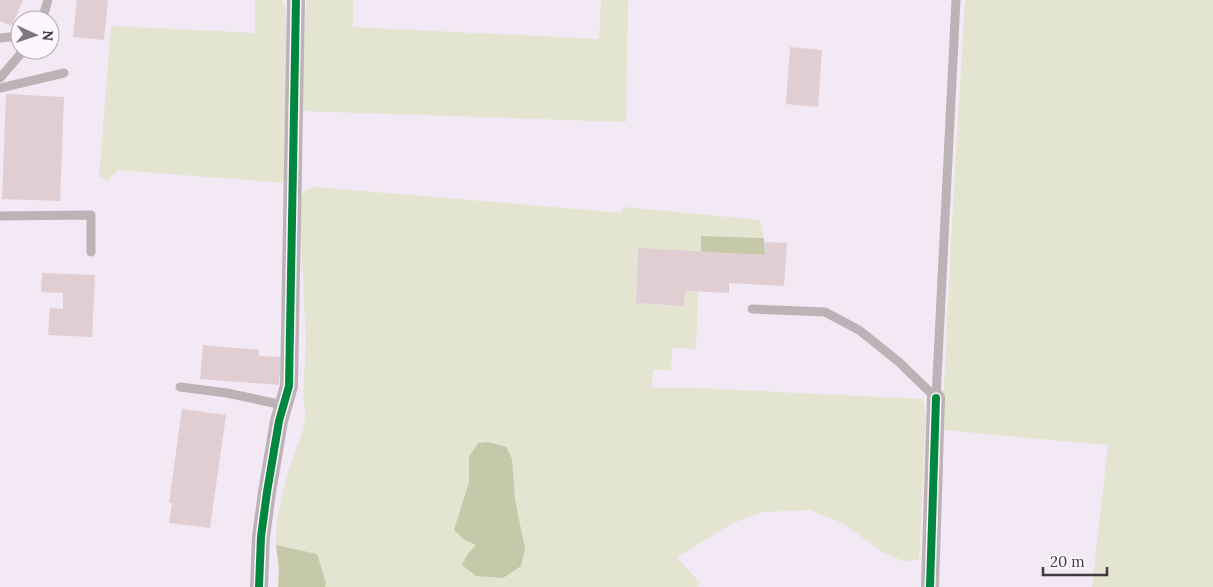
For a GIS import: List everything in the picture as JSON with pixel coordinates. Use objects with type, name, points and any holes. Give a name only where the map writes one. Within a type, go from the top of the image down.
[{"type":"street","points":[[259,587],[261,537],[278,422],[289,386],[296,0]]},
{"type":"street","points":[[930,587],[936,398]]},
{"type":"lane","points":[[936,398],[956,0]]},
{"type":"lane","points":[[0,78],[15,60]]},
{"type":"lane","points":[[0,88],[64,73]]},
{"type":"lane","points":[[0,216],[91,215],[91,252]]},
{"type":"lane","points":[[752,309],[825,312],[859,330],[899,362],[936,398]]},
{"type":"lane","points":[[180,387],[227,392],[283,405]]},
{"type":"green space","points":[[255,0],[280,0],[286,9],[286,183],[118,170],[107,181],[99,177],[111,26],[255,33]]},
{"type":"green space","points":[[306,0],[353,0],[353,27],[599,39],[601,0],[628,0],[626,122],[300,111]]},
{"type":"green space","points":[[965,0],[1213,0],[1213,587],[1092,587],[1108,445],[942,430]]},
{"type":"green space","points":[[315,187],[622,213],[623,207],[760,220],[764,238],[701,236],[701,252],[638,249],[636,303],[684,306],[685,291],[698,292],[696,349],[672,348],[671,370],[653,370],[652,388],[696,388],[923,399],[926,414],[919,560],[903,561],[884,553],[842,523],[810,510],[763,512],[733,523],[677,557],[701,584],[696,587],[325,587],[326,583],[317,554],[276,545],[276,527],[281,500],[305,417],[303,399],[306,341],[299,197],[307,190]]},
{"type":"green space","points":[[701,236],[764,238],[765,255],[701,252]]},
{"type":"green space","points":[[488,442],[506,447],[512,459],[515,500],[525,549],[521,566],[503,578],[476,576],[462,565],[467,555],[476,545],[465,540],[454,530],[469,482],[469,457],[478,443]]},
{"type":"green space","points":[[276,545],[317,554],[326,583],[325,587],[278,587],[279,569]]},
{"type":"building","points":[[0,0],[23,0],[19,10],[10,10],[10,25],[0,21]]},
{"type":"building","points":[[77,0],[108,0],[104,40],[73,37]]},
{"type":"building","points":[[790,47],[822,50],[818,107],[786,104]]},
{"type":"building","points":[[6,94],[64,97],[60,201],[2,199]]},
{"type":"building","points":[[765,242],[787,243],[784,286],[729,283],[729,293],[685,291],[684,306],[636,303],[638,248],[765,255]]},
{"type":"building","points":[[42,273],[95,275],[92,337],[48,335],[50,308],[63,309],[63,293],[41,292]]},
{"type":"building","points":[[203,345],[259,350],[259,356],[281,357],[279,385],[200,379]]},
{"type":"building","points":[[182,409],[226,415],[210,528],[169,523],[172,503],[169,503]]},
{"type":"cycle path","points":[[259,587],[261,537],[267,492],[279,421],[289,386],[296,0]]},
{"type":"cycle path","points":[[930,587],[936,398]]}]
